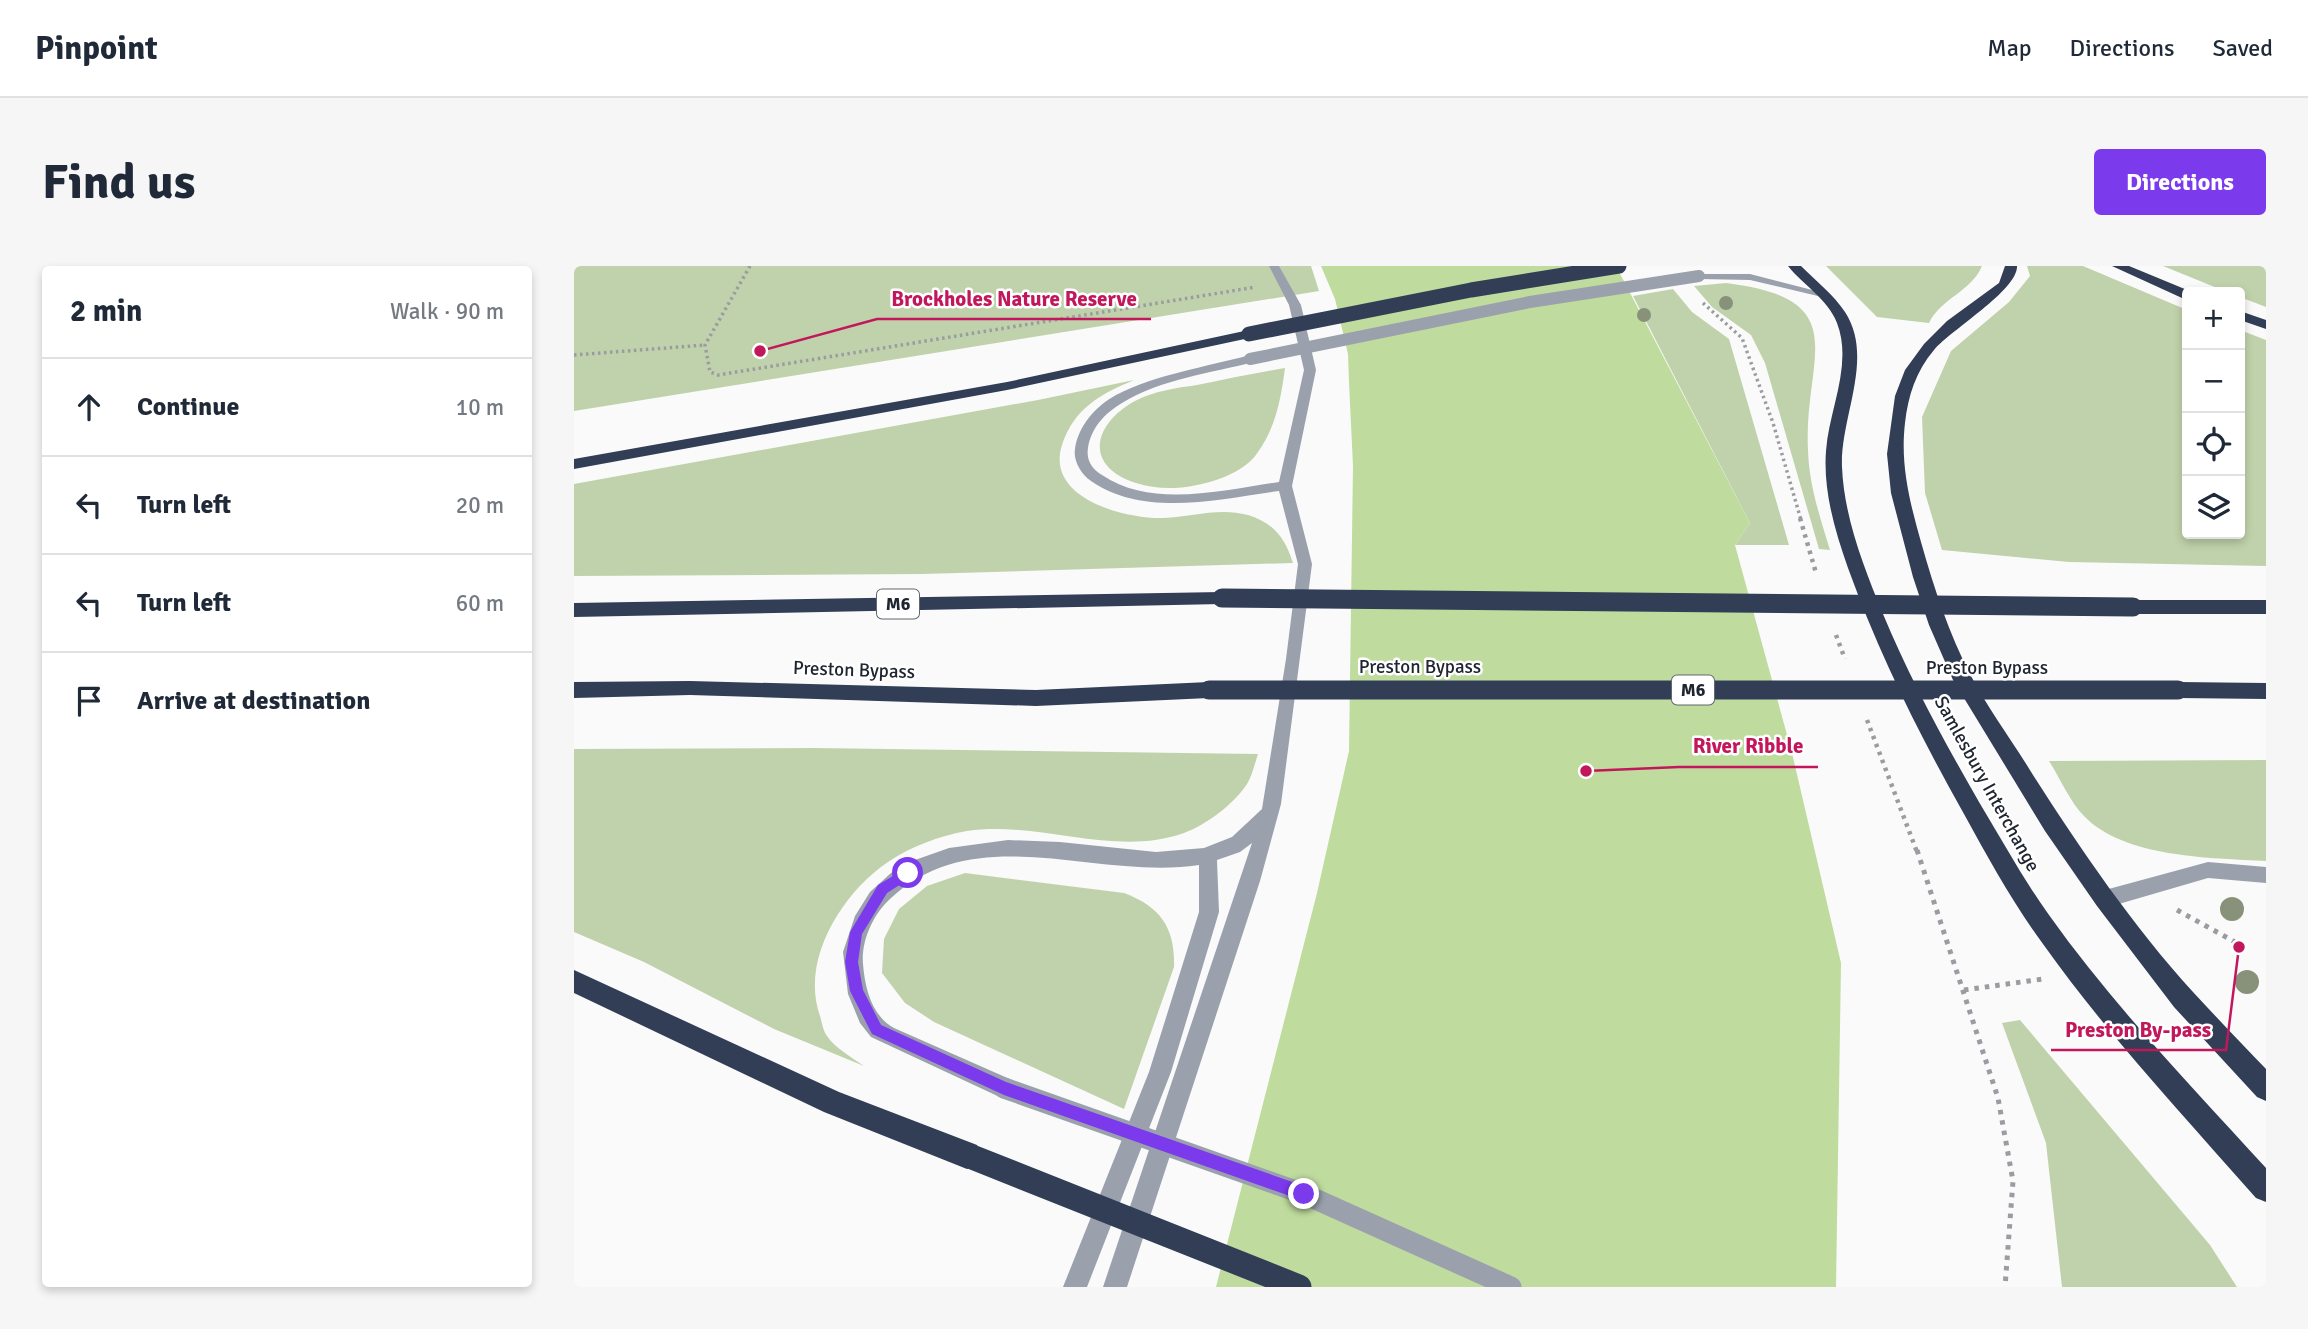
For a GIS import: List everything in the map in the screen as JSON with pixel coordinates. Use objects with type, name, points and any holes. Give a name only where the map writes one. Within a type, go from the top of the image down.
[{"type":"highway","points":[[574,464],[1007,386],[1458,293],[1619,266]]},
{"type":"highway","name":"Samlesbury Interchange","points":[[1794,266],[1843,318],[1849,340],[1848,368],[1834,452],[1837,492],[1861,580],[1895,664],[1953,776],[1997,853],[2050,935],[2080,975],[2266,1188]]},
{"type":"highway","name":"Samlesbury Interchange","points":[[2011,266],[2004,285],[1952,324],[1929,347],[1912,370],[1902,396],[1895,454],[1899,493],[1908,533],[1938,625],[1963,680],[2007,754],[2105,899],[2183,999],[2266,1088]]},
{"type":"highway","points":[[2118,266],[2182,291]]},
{"type":"highway","points":[[2133,266],[2182,290]]},
{"type":"highway","points":[[2245,317],[2266,325]]},
{"type":"highway","name":"M6","points":[[574,610],[1222,598],[2266,607]]},
{"type":"highway","name":"Preston Bypass","points":[[574,690],[690,688],[1036,698],[1209,690],[2266,691]]},
{"type":"highway","points":[[574,981],[833,1103],[1299,1287]]},
{"type":"lane","points":[[1115,1287],[1251,881],[1270,809],[1294,659],[1305,564],[1285,486],[1310,370],[1295,305],[1274,266]]},
{"type":"lane","points":[[1285,486],[1201,496],[1135,495],[1100,482],[1084,464],[1080,453],[1088,428],[1098,416],[1124,397],[1250,359],[1530,302],[1617,286],[1699,276],[1750,277],[1822,294]]},
{"type":"lane","points":[[1270,809],[1243,841],[1208,855],[1156,861],[1036,848],[962,853],[908,873],[882,889],[856,932],[851,962],[856,991],[876,1030],[1004,1088],[1304,1194],[1511,1287]]},
{"type":"lane","points":[[1076,1287],[1160,1072],[1209,912],[1208,855]]},
{"type":"lane","points":[[2105,899],[2208,870],[2266,875]]},
{"type":"path","points":[[750,266],[705,345],[710,372],[719,375],[1285,282]]},
{"type":"path","points":[[1701,302],[1742,338],[1773,423],[1819,582]]},
{"type":"path","points":[[574,355],[705,345]]},
{"type":"path","points":[[1835,632],[1849,671]]},
{"type":"path","points":[[1863,709],[1913,841],[1998,1098],[2013,1181],[2005,1287]]},
{"type":"path","points":[[2189,917],[2235,942]]},
{"type":"path","points":[[1964,989],[2080,975]]},
{"type":"shaded area","points":[[574,266],[1311,266],[1319,291],[574,411]]},
{"type":"shaded area","points":[[1321,266],[1616,266],[1750,523],[1735,545],[1792,753],[1841,963],[1836,1287],[1216,1287],[1317,893],[1349,751],[1353,466],[1348,354],[1335,299]]},
{"type":"shaded area","points":[[1826,266],[1982,266],[1971,282],[1941,307],[1929,323],[1877,317]]},
{"type":"shaded area","points":[[2027,266],[2083,266],[2182,308],[2182,539],[2245,539],[2245,332],[2266,340],[2266,566],[2069,562],[1942,550],[1925,493],[1922,417],[1951,351],[2009,302],[2030,276]]},
{"type":"shaded area","points":[[2163,266],[2266,266],[2266,307],[2245,299],[2245,287],[2215,287]]},
{"type":"shaded area","points":[[1726,283],[1767,291],[1794,303],[1809,319],[1815,338],[1808,417],[1810,476],[1830,550],[1819,549],[1765,363],[1751,335],[1712,307],[1694,286]]},
{"type":"shaded area","points":[[1673,289],[1692,312],[1729,339],[1789,545],[1735,545],[1750,523],[1633,296]]},
{"type":"shaded area","points":[[1285,368],[1277,412],[1269,433],[1255,457],[1230,474],[1188,487],[1146,486],[1119,476],[1101,456],[1100,444],[1110,421],[1135,401],[1165,390]]},
{"type":"shaded area","points":[[1134,380],[1090,404],[1067,432],[1060,463],[1065,479],[1076,492],[1109,509],[1147,517],[1227,512],[1248,515],[1272,527],[1286,546],[1293,563],[923,574],[574,576],[574,484],[1038,400]]},
{"type":"shaded area","points":[[814,748],[1258,754],[1249,781],[1235,799],[1210,819],[1184,833],[1157,840],[1131,842],[1021,830],[967,831],[916,846],[871,875],[855,891],[829,930],[816,973],[815,995],[830,1040],[864,1066],[774,1029],[644,962],[574,932],[574,749]]},
{"type":"shaded area","points":[[2266,760],[2266,861],[2195,857],[2145,848],[2122,840],[2101,830],[2084,816],[2049,761]]},
{"type":"shaded area","points":[[965,873],[1124,893],[1148,905],[1163,921],[1172,941],[1174,967],[1124,1109],[934,1022],[905,1003],[882,973],[884,939],[899,909],[927,886]]},
{"type":"shaded area","points":[[2020,1020],[2210,1245],[2237,1287],[2062,1287],[2046,1143],[2002,1023]]},
{"type":"place","name":"Brockholes Nature Reserve","points":[[760,351]]},
{"type":"place","name":"River Ribble","points":[[1586,771]]},
{"type":"place","name":"Preston By-pass","points":[[2239,947]]},
{"type":"route","points":[[908,873],[882,889],[856,932],[851,962],[856,991],[876,1030],[1004,1088],[1304,1194]]}]
